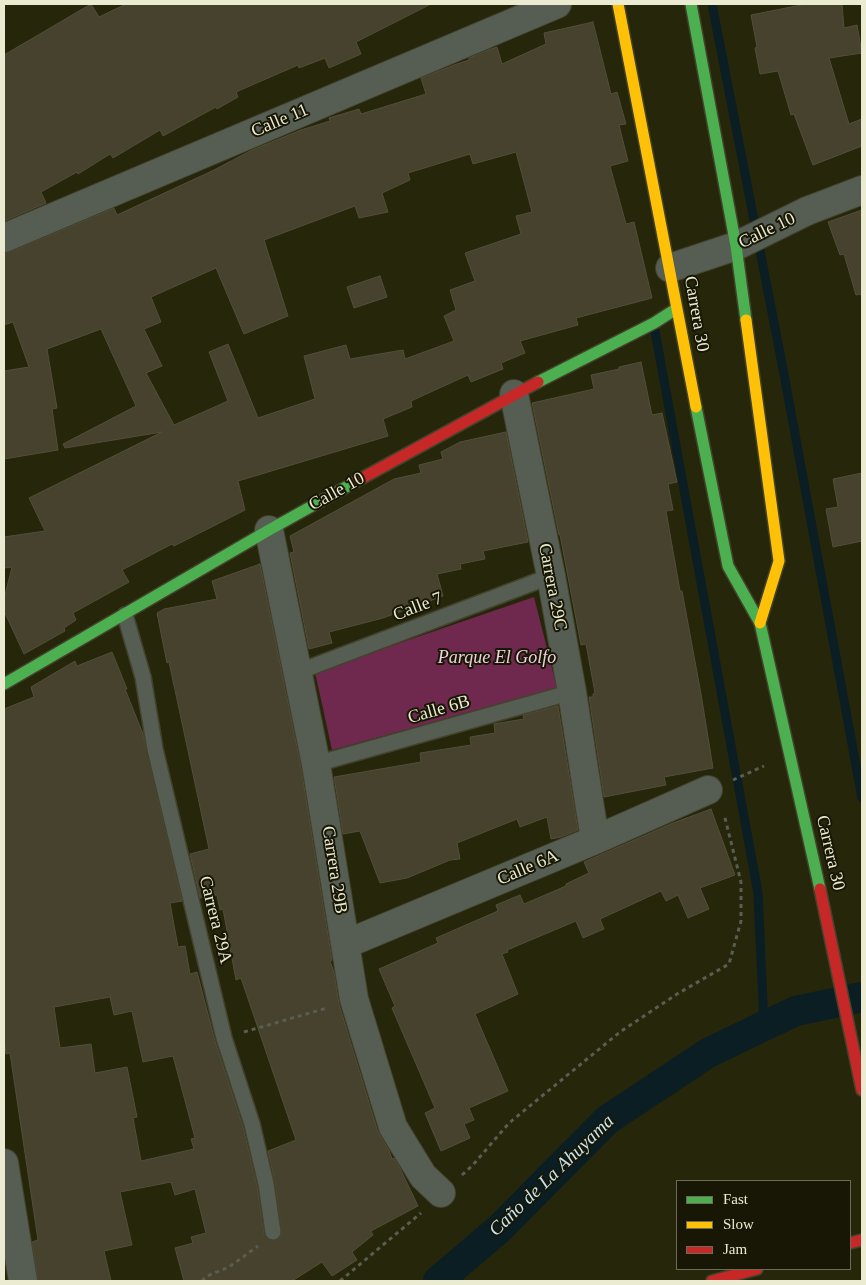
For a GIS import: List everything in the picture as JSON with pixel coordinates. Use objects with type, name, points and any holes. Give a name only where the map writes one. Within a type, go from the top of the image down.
[{"type":"street","name":"Calle 11","points":[[4,238],[557,4]]},
{"type":"street","name":"Carrera 30","points":[[618,4],[728,566],[760,623],[832,945],[862,1090]]},
{"type":"street","name":"Carrera 30","points":[[691,4],[751,239],[779,561],[760,623]]},
{"type":"street","name":"Calle 10","points":[[670,268],[751,239],[808,211],[862,190]]},
{"type":"street","name":"Calle 10","points":[[4,684],[269,530],[514,394],[654,323],[676,308]]},
{"type":"street","name":"Carrera 29C","points":[[514,394],[551,576],[572,692],[595,840]]},
{"type":"street","name":"Carrera 29B","points":[[269,530],[316,764],[354,999],[393,1127],[424,1176],[441,1193]]},
{"type":"street","name":"Calle 6A","points":[[346,944],[595,840],[719,793]]},
{"type":"street","points":[[4,1163],[23,1281]]},
{"type":"street","points":[[712,1281],[753,1270]]},
{"type":"lane","name":"Calle 7","points":[[298,672],[551,576]]},
{"type":"lane","name":"Carrera 29A","points":[[125,615],[143,677],[155,749],[224,1038],[252,1124],[266,1184],[273,1232]]},
{"type":"lane","name":"Calle 6B","points":[[316,764],[572,692]]},
{"type":"path","points":[[509,1123],[620,1032],[677,994],[729,964],[741,920],[741,882],[719,793],[750,772]]},
{"type":"path","points":[[224,1038],[354,999]]},
{"type":"path","points":[[202,1281],[207,1276],[229,1267],[254,1250],[273,1232]]},
{"type":"green space","name":"Parque El Golfo","points":[[534,597],[557,688],[332,750],[315,672]]},
{"type":"building","points":[[91,4],[99,17],[126,4],[431,4],[356,42],[361,54],[329,68],[325,58],[299,68],[298,65],[236,92],[238,97],[217,109],[216,107],[163,136],[160,130],[113,158],[110,154],[78,174],[77,172],[41,192],[46,203],[4,221],[4,55]]},
{"type":"building","points":[[806,4],[842,4],[844,28],[857,25],[862,53],[829,58],[849,124],[862,119],[862,146],[813,165],[794,114],[791,115],[778,71],[760,74],[751,15]]},
{"type":"building","points":[[593,22],[611,94],[617,92],[626,124],[619,125],[628,161],[610,166],[626,224],[634,222],[652,298],[576,318],[578,325],[520,341],[525,353],[501,363],[503,369],[471,382],[468,375],[411,401],[412,407],[383,419],[388,436],[238,481],[245,510],[122,570],[129,582],[73,613],[76,620],[64,628],[65,631],[24,654],[4,611],[4,599],[12,567],[4,568],[4,537],[45,531],[29,498],[162,432],[65,448],[63,444],[136,406],[101,329],[47,349],[57,408],[52,409],[58,450],[4,459],[4,371],[29,367],[13,322],[4,325],[4,253],[114,208],[117,215],[214,170],[252,150],[301,130],[330,121],[329,118],[359,109],[361,114],[426,94],[421,78],[469,60],[469,58],[488,50],[497,47],[502,64],[546,44],[544,33]],"holes":[[[516,152],[532,212],[516,216],[521,234],[465,253],[475,281],[450,290],[456,310],[444,316],[454,341],[405,359],[403,350],[350,359],[346,345],[304,356],[315,399],[258,418],[228,344],[209,352],[228,401],[174,425],[146,373],[162,366],[144,329],[161,322],[151,297],[216,268],[244,334],[288,316],[264,240],[355,206],[359,218],[388,212],[382,193],[410,180],[408,173],[470,154],[473,164]]]},
{"type":"building","points":[[862,210],[862,294],[856,295],[844,254],[840,255],[828,222]]},
{"type":"building","points":[[380,276],[387,297],[354,308],[347,287]]},
{"type":"building","points":[[641,362],[652,415],[662,413],[677,482],[668,484],[673,510],[666,511],[701,694],[713,768],[664,777],[666,785],[604,797],[589,697],[593,697],[595,693],[586,644],[581,645],[532,403],[594,389],[591,375]]},
{"type":"building","points":[[506,432],[528,542],[483,551],[485,559],[460,564],[461,569],[437,574],[443,596],[383,618],[329,632],[332,643],[309,649],[290,553],[294,552],[290,536],[394,479],[421,473],[419,465],[443,459],[441,452],[460,442]]},
{"type":"building","points":[[862,473],[862,541],[833,547],[826,509],[838,507],[833,479]]},
{"type":"building","points":[[260,564],[301,767],[332,960],[330,961],[334,972],[339,1004],[378,1132],[392,1159],[394,1158],[398,1164],[418,1206],[371,1231],[373,1235],[352,1252],[357,1260],[332,1276],[322,1262],[292,1281],[184,1281],[175,1248],[193,1243],[191,1237],[206,1233],[195,1189],[175,1195],[171,1182],[120,1192],[132,1245],[104,1251],[111,1281],[38,1281],[32,1242],[38,1240],[10,1053],[6,1054],[4,1039],[4,709],[34,697],[31,687],[75,661],[77,666],[112,652],[143,734],[182,901],[170,903],[178,947],[185,946],[190,974],[197,972],[215,1041],[243,1127],[257,1186],[264,1234],[269,1240],[274,1241],[282,1235],[275,1183],[268,1151],[296,1140],[241,978],[236,980],[223,909],[220,910],[217,895],[200,898],[190,854],[209,849],[157,613],[164,609],[217,599],[212,581]],"holes":[[[110,997],[114,1015],[132,1011],[143,1062],[173,1056],[195,1138],[191,1139],[194,1149],[141,1161],[133,1118],[137,1117],[127,1067],[95,1073],[91,1044],[60,1048],[54,1007]]]},
{"type":"building","points":[[558,706],[578,830],[551,839],[547,817],[520,827],[517,819],[457,843],[460,859],[450,860],[407,878],[380,883],[360,831],[343,834],[334,777],[421,762],[420,753],[471,745],[470,737],[495,733],[494,724],[524,719],[523,715]]},
{"type":"building","points":[[711,809],[735,875],[700,888],[709,909],[688,918],[678,895],[666,901],[661,891],[600,919],[604,929],[583,938],[576,921],[507,950],[508,952],[502,954],[518,994],[475,1014],[508,1091],[469,1108],[474,1120],[464,1124],[470,1138],[441,1151],[425,1113],[435,1108],[392,1008],[395,1006],[379,969],[438,943],[436,938],[498,911],[496,905],[520,895],[524,904],[566,886],[566,884],[589,873],[584,862],[673,823]]},
{"type":"waterway","points":[[712,4],[783,369],[862,798]]},
{"type":"waterway","points":[[654,326],[758,893],[764,1026]]},
{"type":"waterway","name":"Caño de La Ahuyama","points":[[438,1281],[499,1229],[607,1120],[708,1053],[796,1011],[862,997]]},
{"type":"traffic: fast","points":[[691,4],[736,246],[746,320]]},
{"type":"traffic: fast","points":[[538,382],[654,323],[676,309]]},
{"type":"traffic: fast","points":[[696,407],[728,566],[760,623],[820,889]]},
{"type":"traffic: fast","points":[[4,684],[355,482]]},
{"type":"traffic: slow","points":[[618,4],[696,407]]},
{"type":"traffic: slow","points":[[746,320],[779,561],[760,623]]},
{"type":"traffic: jam","points":[[355,482],[538,382]]},
{"type":"traffic: jam","points":[[820,889],[862,1090]]},
{"type":"traffic: jam","points":[[851,1243],[862,1240]]},
{"type":"traffic: jam","points":[[712,1281],[753,1270]]}]
